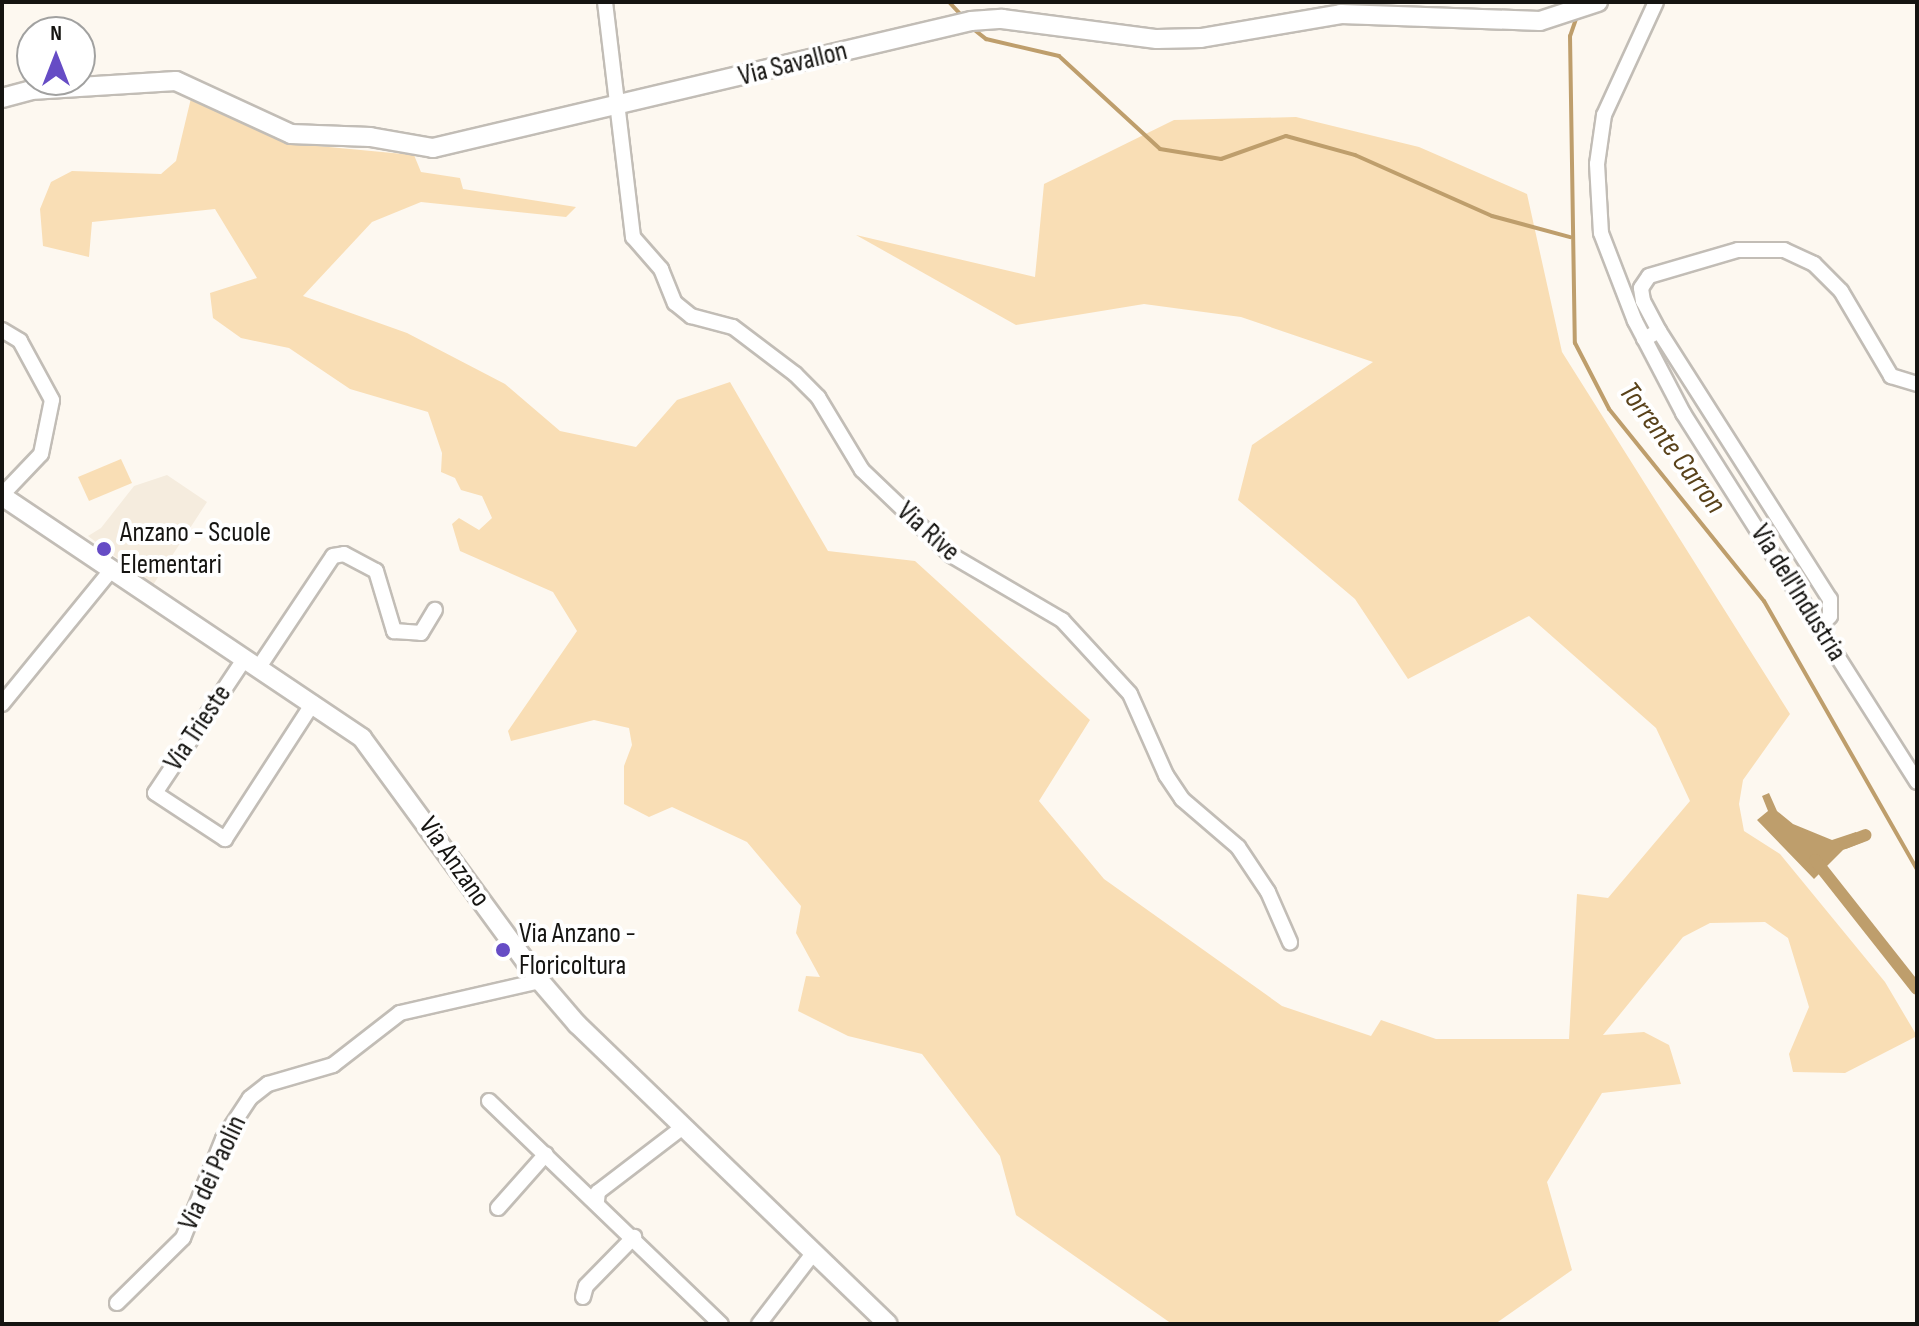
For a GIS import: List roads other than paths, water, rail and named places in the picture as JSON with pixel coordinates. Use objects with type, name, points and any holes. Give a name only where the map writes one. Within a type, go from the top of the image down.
[{"type":"main road","name":"Via Savallon","points":[[2,98],[31,90],[176,81],[291,134],[370,137],[433,148],[965,23],[1026,21],[1157,39],[1201,38],[1341,14],[1554,19],[1598,2]]},
{"type":"main road","name":"Via Anzano","points":[[2,496],[313,703],[380,758],[540,981],[683,1127],[888,1324]]},
{"type":"street","name":"Via Rive","points":[[605,2],[633,237],[661,269],[675,303],[691,316],[733,327],[795,374],[831,415],[862,470],[951,555],[1062,620],[1130,694],[1166,775],[1182,799],[1238,847],[1268,892],[1290,942]]},
{"type":"street","name":"Via dell'Industria","points":[[1656,2],[1604,115],[1597,164],[1601,233],[1644,339],[1683,413],[1917,782]]},
{"type":"street","points":[[1820,627],[1830,616],[1830,599],[1659,331],[1643,301],[1641,288],[1649,276],[1738,250],[1784,250],[1814,264],[1841,291],[1891,376],[1917,384]]},
{"type":"street","points":[[2,330],[20,341],[52,400],[41,454],[2,496]]},
{"type":"street","points":[[1644,339],[1659,331]]},
{"type":"street","points":[[252,662],[333,556],[344,554],[376,571],[394,631],[421,633],[435,610]]},
{"type":"street","points":[[2,704],[112,569]]},
{"type":"street","name":"Via Trieste","points":[[252,662],[155,793],[166,801],[225,839],[313,703]]},
{"type":"street","name":"Via dei Paolin","points":[[117,1303],[183,1238],[223,1139],[250,1098],[268,1084],[333,1065],[400,1013],[540,981]]},
{"type":"street","points":[[489,1101],[597,1201],[721,1324]]},
{"type":"street","points":[[597,1201],[598,1192],[683,1127]]},
{"type":"street","points":[[498,1208],[546,1154]]},
{"type":"street","points":[[583,1297],[586,1286],[634,1237]]},
{"type":"street","points":[[759,1324],[814,1252]]},
{"type":"waterway","points":[[949,2],[964,18]]},
{"type":"waterway","name":"Torrente Carron","points":[[1577,16],[1570,36],[1575,343],[1609,409],[1764,601],[1917,869]]},
{"type":"waterway","points":[[972,28],[986,39],[1059,56],[1160,149],[1221,159],[1286,136],[1355,155],[1492,216],[1570,237]]},
{"type":"waterway","points":[[1845,843],[1866,835]]},
{"type":"waterway","points":[[1815,860],[1917,989]]},
{"type":"place","name":"Anzano - Scuole Elementari","points":[[104,549]]},
{"type":"place","name":"Via Anzano - Floricoltura","points":[[503,950]]}]
